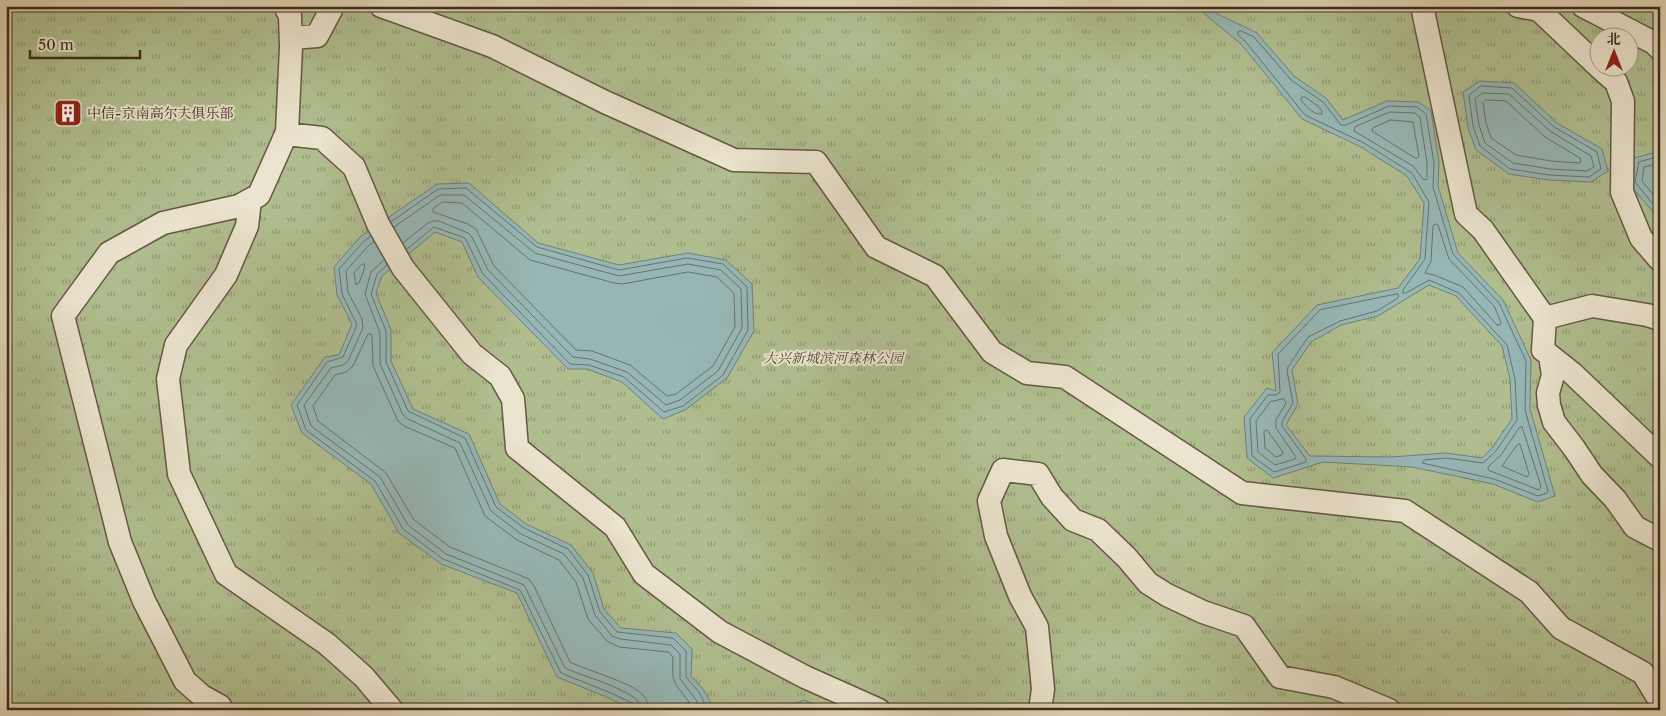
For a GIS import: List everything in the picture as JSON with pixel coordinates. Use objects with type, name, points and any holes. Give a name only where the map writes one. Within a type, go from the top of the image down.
[{"type":"street","points":[[221,710],[220,706],[202,696],[185,680],[144,602],[120,542],[63,316],[109,253],[163,223],[239,206],[259,195],[286,134],[291,38],[290,16],[285,6]]},
{"type":"street","points":[[291,38],[317,36],[333,6]]},
{"type":"street","points":[[381,6],[492,46],[604,102],[734,160],[816,162],[876,247],[935,276],[992,352],[1026,373],[1065,377],[1242,493],[1405,511],[1530,592],[1561,628],[1643,673],[1660,700]]},
{"type":"street","points":[[1422,6],[1466,214],[1484,230],[1545,318],[1543,350],[1572,373],[1660,457]]},
{"type":"street","points":[[1518,6],[1539,10],[1588,57]]},
{"type":"street","points":[[1583,6],[1654,43],[1660,49]]},
{"type":"street","points":[[1611,78],[1616,82],[1623,101],[1622,192],[1641,238],[1660,260]]},
{"type":"street","points":[[286,134],[322,138],[354,167],[378,224],[403,268],[472,354],[500,376],[513,399],[517,448],[614,527],[644,574],[720,632],[805,677],[878,710]]},
{"type":"street","points":[[250,200],[247,226],[226,276],[176,345],[168,379],[179,474],[226,574],[327,644],[364,677],[392,710]]},
{"type":"street","points":[[1545,318],[1592,306],[1648,315],[1660,319]]},
{"type":"street","points":[[1550,356],[1553,376],[1548,399],[1554,422],[1592,475],[1615,499],[1635,526],[1660,540]]},
{"type":"street","points":[[1040,710],[1043,689],[1037,627],[1020,596],[1000,545],[989,500],[1003,470],[1038,474],[1052,497],[1073,520],[1098,530],[1127,558],[1148,583],[1167,595],[1203,612],[1244,626],[1280,677],[1334,687],[1389,710]]},
{"type":"green space","name":"大兴新城滨河森林公园","points":[[6,6],[1660,6],[1660,710],[6,710]]},
{"type":"water","points":[[1195,6],[1201,6],[1257,33],[1294,76],[1326,98],[1343,120],[1387,101],[1419,102],[1431,111],[1439,162],[1438,186],[1458,253],[1503,300],[1531,360],[1530,409],[1555,496],[1538,502],[1493,484],[1412,467],[1323,462],[1273,478],[1247,458],[1244,417],[1267,388],[1276,391],[1272,353],[1317,305],[1398,288],[1420,259],[1424,203],[1407,176],[1361,147],[1302,119],[1241,44]],"holes":[[[1429,285],[1456,296],[1502,346],[1510,379],[1512,419],[1492,448],[1482,458],[1446,453],[1391,457],[1310,456],[1286,425],[1298,404],[1292,370],[1311,342],[1341,325],[1378,316]]]},
{"type":"water","points":[[1480,81],[1514,83],[1557,123],[1602,149],[1608,171],[1591,182],[1549,180],[1509,174],[1476,150],[1468,128],[1463,92]]},
{"type":"water","points":[[1660,151],[1660,220],[1630,185],[1634,158]]},
{"type":"water","points":[[469,183],[538,243],[619,265],[688,253],[726,260],[752,284],[754,331],[727,378],[685,410],[663,419],[622,382],[587,369],[568,369],[478,277],[462,242],[435,232],[382,276],[376,293],[391,330],[391,361],[413,409],[469,434],[500,504],[526,524],[571,545],[593,573],[604,609],[621,628],[676,633],[692,649],[691,676],[703,689],[711,703],[706,710],[633,710],[557,677],[517,593],[441,564],[399,533],[371,484],[302,433],[291,405],[325,357],[339,355],[352,324],[337,295],[334,267],[360,237],[437,184]]},
{"type":"water","points":[[805,700],[824,710],[756,710],[757,705],[777,709]]},
{"type":"place","name":"中信-京南高尔夫俱乐部","points":[[68,113]]}]
